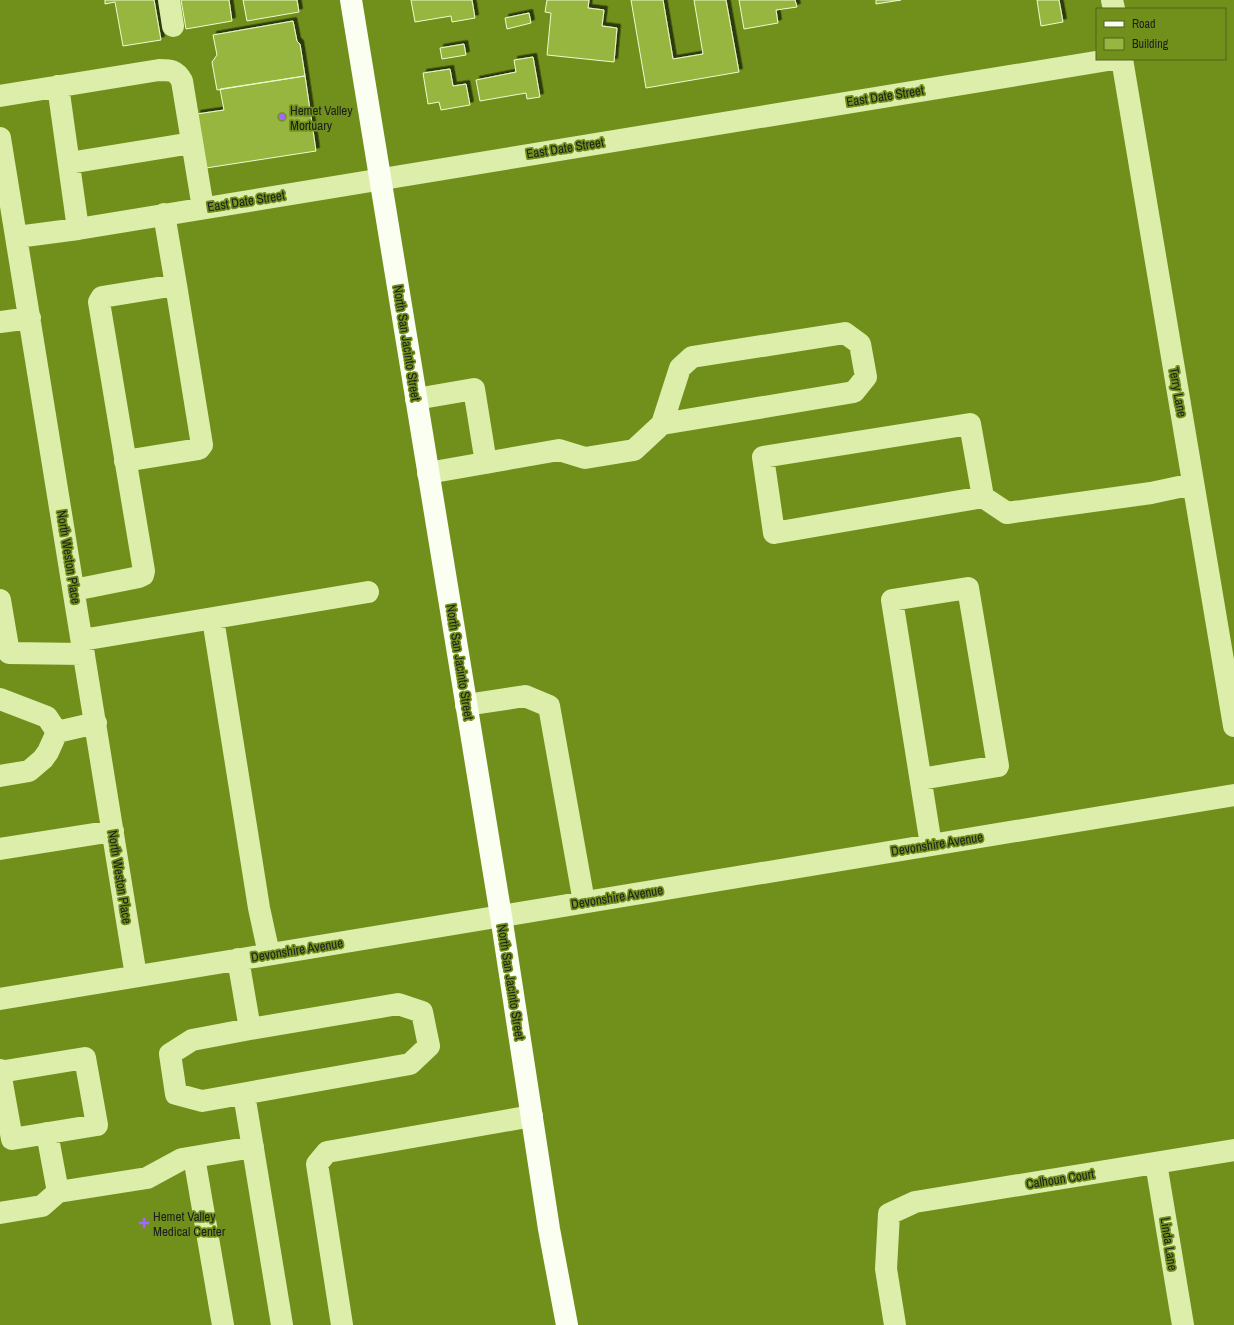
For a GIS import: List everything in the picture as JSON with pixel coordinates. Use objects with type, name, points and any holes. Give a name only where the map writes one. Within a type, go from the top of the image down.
[{"type":"main road","name":"North San Jacinto Street","points":[[351,0],[501,916],[549,1228],[568,1325]]},
{"type":"street","points":[[169,0],[173,26]]},
{"type":"street","name":"East Date Street","points":[[17,237],[78,229],[1108,60]]},
{"type":"street","name":"Terry Lane","points":[[1122,60],[1234,726]]},
{"type":"street","points":[[0,96],[159,70],[171,70],[178,74],[182,81],[203,208]]},
{"type":"street","points":[[58,86],[78,229]]},
{"type":"street","name":"North Weston Place","points":[[0,138],[136,976]]},
{"type":"street","points":[[69,163],[192,143]]},
{"type":"street","points":[[125,461],[199,449],[202,445],[164,214]]},
{"type":"street","points":[[74,590],[140,577],[143,575],[144,571],[99,302],[102,297],[176,285]]},
{"type":"street","points":[[0,322],[30,318]]},
{"type":"street","points":[[428,473],[559,450],[585,458],[634,450],[662,424],[680,368],[692,357],[845,333],[860,344],[866,377],[854,392],[662,424]]},
{"type":"street","points":[[416,400],[474,389],[486,463]]},
{"type":"street","points":[[983,498],[970,424],[763,457],[774,533],[983,498],[1006,513],[1151,493],[1193,484]]},
{"type":"street","points":[[921,779],[998,766],[968,588],[892,600],[931,845]]},
{"type":"street","points":[[0,600],[9,653],[83,647],[213,619],[368,592]]},
{"type":"street","points":[[213,619],[259,908],[269,954]]},
{"type":"street","points":[[466,705],[525,696],[548,706],[584,902]]},
{"type":"street","points":[[0,699],[47,717],[57,732]]},
{"type":"street","points":[[57,732],[96,723]]},
{"type":"street","points":[[0,776],[29,771],[43,759],[48,752],[57,732]]},
{"type":"street","name":"Devonshire Avenue","points":[[0,999],[1234,795]]},
{"type":"street","points":[[0,849],[113,831]]},
{"type":"street","points":[[238,960],[250,1029]]},
{"type":"street","points":[[398,1004],[422,1012],[429,1046],[410,1064],[202,1101],[176,1094],[170,1054],[192,1040],[250,1029],[398,1004]]},
{"type":"street","points":[[85,1058],[97,1125],[47,1133],[6,1140],[0,1071],[85,1058]]},
{"type":"street","points":[[244,1094],[282,1325]]},
{"type":"street","points":[[342,1325],[317,1164],[327,1152],[532,1116]]},
{"type":"street","points":[[47,1133],[58,1192]]},
{"type":"street","points":[[0,1213],[42,1206],[58,1192],[147,1178],[182,1158],[253,1147]]},
{"type":"street","name":"Calhoun Court","points":[[895,1325],[886,1269],[889,1214],[915,1202],[1234,1150]]},
{"type":"street","points":[[194,1157],[223,1325]]},
{"type":"street","name":"Linda Lane","points":[[1156,1163],[1183,1325]]},
{"type":"building","points":[[105,0],[154,0],[161,40],[123,46],[115,2],[105,4]]},
{"type":"building","points":[[181,0],[229,0],[232,21],[186,29]]},
{"type":"building","points":[[243,0],[297,0],[299,12],[247,21]]},
{"type":"building","points":[[411,0],[472,0],[475,18],[452,22],[451,16],[415,22]]},
{"type":"building","points":[[547,0],[589,0],[588,8],[604,10],[602,26],[617,28],[614,62],[547,55],[551,13],[545,12]]},
{"type":"building","points":[[631,0],[663,0],[673,59],[703,54],[694,0],[726,0],[739,72],[646,88]]},
{"type":"building","points":[[739,0],[795,0],[797,7],[776,10],[778,23],[744,29]]},
{"type":"building","points":[[876,0],[901,0],[876,4]]},
{"type":"building","points":[[1037,0],[1059,0],[1063,22],[1041,26]]},
{"type":"building","points":[[529,13],[531,23],[507,29],[505,18]]},
{"type":"building","points":[[293,21],[297,41],[300,44],[305,76],[217,90],[212,62],[217,55],[213,35]]},
{"type":"building","points":[[464,44],[466,55],[442,59],[440,48]]},
{"type":"building","points":[[533,57],[540,97],[527,99],[526,93],[480,101],[476,80],[516,72],[514,60]]},
{"type":"building","points":[[450,69],[453,86],[466,84],[470,105],[441,110],[439,102],[428,104],[423,73]]},
{"type":"building","points":[[305,76],[316,151],[206,168],[197,114],[224,110],[220,89]]},
{"type":"place","name":"Hemet Valley Mortuary","points":[[282,117]]},
{"type":"place","name":"Hemet Valley Medical Center","points":[[144,1223]]}]
